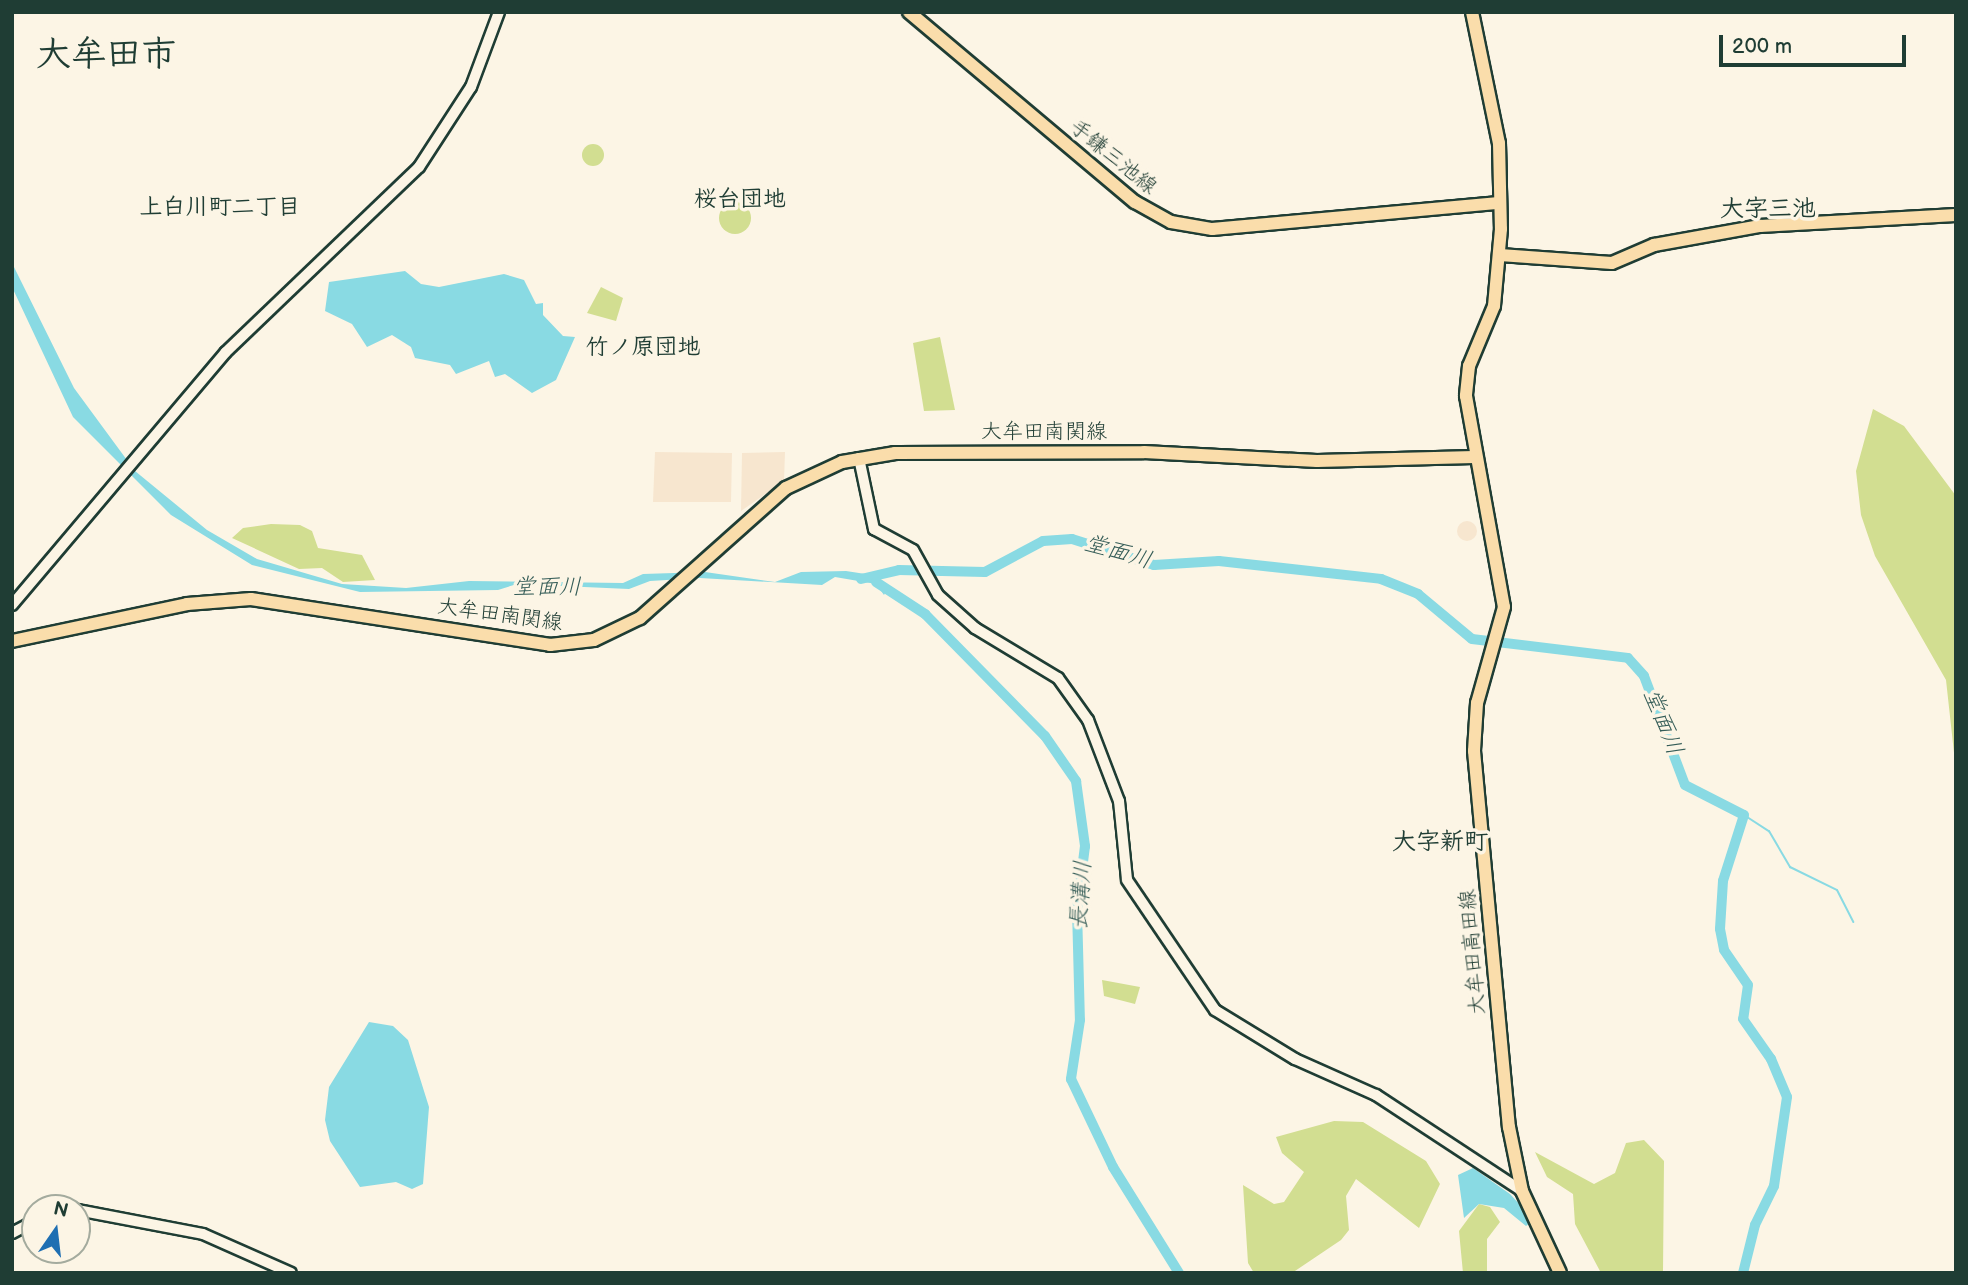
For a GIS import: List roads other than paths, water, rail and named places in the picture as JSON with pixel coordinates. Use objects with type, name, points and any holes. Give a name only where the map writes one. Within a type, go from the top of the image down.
[{"type":"main road","name":"手鎌三池線","points":[[909,12],[1135,202],[1171,222],[1212,229],[1499,203]]},
{"type":"main road","points":[[1472,12],[1499,143],[1500,255],[1494,306],[1466,378],[1474,457]]},
{"type":"main road","points":[[1500,255],[1612,263],[1654,245],[1760,226],[1956,215]]},
{"type":"main road","name":"大牟田南関線","points":[[12,641],[187,604],[251,599],[550,645],[577,643],[619,630],[667,594],[786,488],[859,458],[1060,451],[1317,461],[1474,457]]},
{"type":"main road","name":"大牟田高田線","points":[[1474,457],[1500,571],[1504,607],[1497,644],[1477,703],[1473,740],[1508,1127],[1522,1191],[1560,1273]]},
{"type":"street","points":[[12,604],[134,458],[247,330],[419,167],[471,87],[499,12]]},
{"type":"street","points":[[859,458],[874,529],[907,544],[927,575],[975,628],[1049,670],[1074,699],[1102,744],[1115,784],[1127,880],[1215,1010],[1295,1059],[1376,1095],[1522,1191]]},
{"type":"street","points":[[91,1213],[203,1234],[291,1273]]},
{"type":"water","points":[[12,263],[74,388],[135,471],[207,530],[257,559],[342,584],[406,588],[469,581],[623,583],[643,574],[705,572],[775,582],[801,572],[846,571],[872,575],[887,589],[884,595],[876,584],[835,577],[822,585],[700,578],[650,581],[629,589],[517,584],[498,590],[360,592],[252,565],[171,515],[73,417],[12,287]]},
{"type":"water","points":[[405,271],[421,284],[439,287],[504,274],[524,280],[536,304],[543,303],[543,315],[563,336],[575,337],[556,380],[532,393],[505,374],[495,377],[489,361],[456,374],[450,365],[415,358],[411,347],[392,335],[367,347],[352,324],[325,311],[329,282]]},
{"type":"water","points":[[369,1022],[393,1026],[408,1040],[429,1107],[423,1184],[412,1189],[396,1182],[360,1187],[330,1141],[325,1120],[329,1087]]},
{"type":"water","points":[[1473,1168],[1510,1194],[1534,1220],[1526,1226],[1504,1208],[1479,1204],[1464,1218],[1458,1175]]},
{"type":"waterway","name":"堂面川","points":[[861,579],[899,570],[985,572],[1043,541],[1072,539],[1154,565],[1219,561],[1381,579],[1418,594],[1472,639],[1628,658],[1644,676],[1685,785],[1744,815],[1723,881],[1720,929],[1724,950],[1748,985],[1743,1019],[1771,1059],[1787,1097],[1774,1186],[1755,1225],[1743,1273]]},
{"type":"waterway","name":"長溝川","points":[[876,582],[925,614],[1045,736],[1076,781],[1085,846],[1077,909],[1080,1020],[1071,1079],[1113,1167],[1179,1273]]},
{"type":"waterway","points":[[1744,815],[1769,831],[1790,867],[1837,890],[1853,922]]},
{"type":"district","name":"大牟田市","points":[[106,55]]},
{"type":"district","name":"桜台団地","points":[[740,199]]},
{"type":"district","name":"上白川町二丁目","points":[[220,207]]},
{"type":"district","name":"大字三池","points":[[1768,209]]},
{"type":"district","name":"竹ノ原団地","points":[[643,347]]},
{"type":"district","name":"大字新町","points":[[1440,842]]}]
